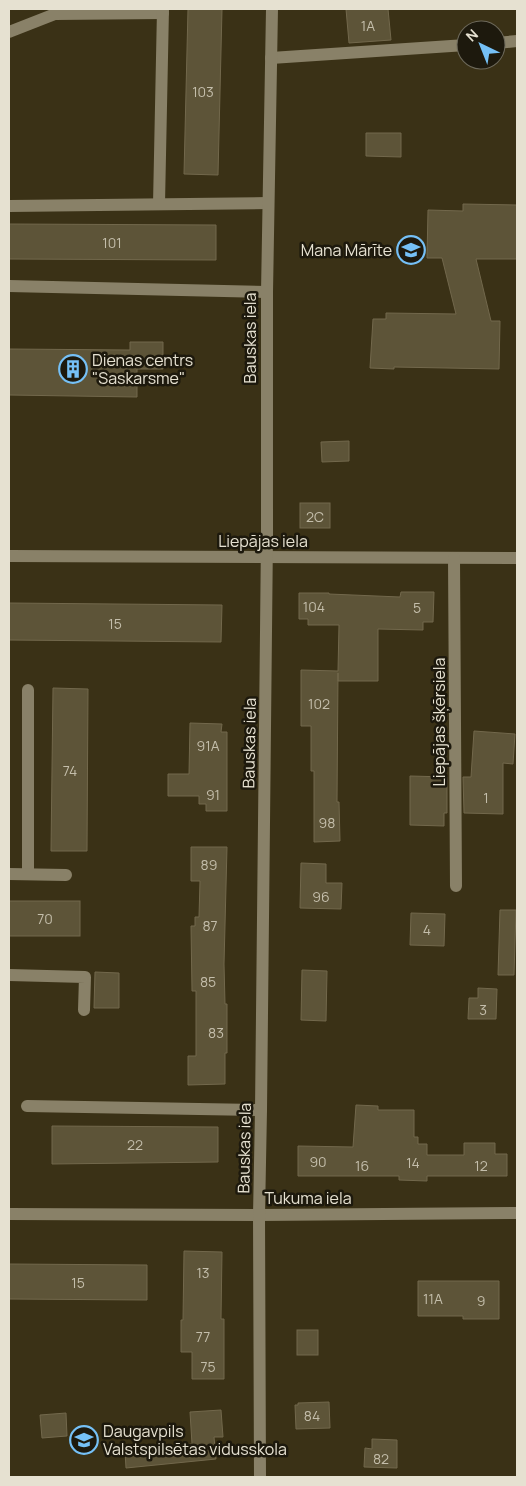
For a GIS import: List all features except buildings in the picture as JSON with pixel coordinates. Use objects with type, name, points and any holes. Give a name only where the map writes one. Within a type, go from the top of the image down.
[{"type":"street","name":"Bauskas iela","points":[[260,1477],[259,1215],[266,557],[266,292],[272,9]]},
{"type":"street","points":[[9,32],[55,14],[163,11],[159,204]]},
{"type":"street","points":[[271,58],[456,45]]},
{"type":"street","points":[[9,206],[268,203]]},
{"type":"street","points":[[9,286],[266,292]]},
{"type":"street","name":"Liepājas iela","points":[[9,556],[517,558]]},
{"type":"street","name":"Liepājas šķērsiela","points":[[454,558],[456,886]]},
{"type":"street","points":[[28,690],[28,874]]},
{"type":"street","points":[[9,874],[66,874]]},
{"type":"street","points":[[9,975],[84,977],[84,1010]]},
{"type":"street","points":[[27,1106],[261,1110]]},
{"type":"street","name":"Tukuma iela","points":[[9,1214],[517,1213]]},
{"type":"place","name":"Mana Mārīte","points":[[411,250]]},
{"type":"place","name":"Dienas centrs \"Saskarsme\"","points":[[73,369]]},
{"type":"place","name":"Daugavpils Valstspilsētas vidusskola","points":[[84,1440]]}]
